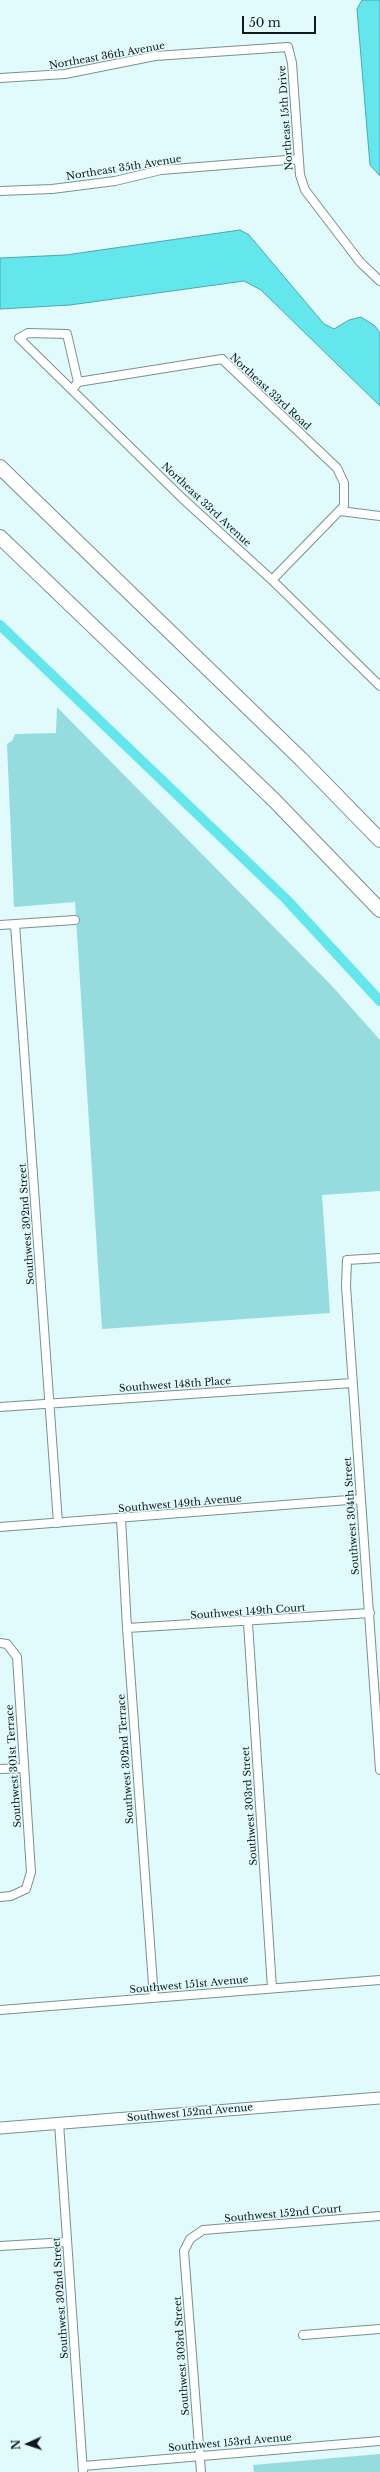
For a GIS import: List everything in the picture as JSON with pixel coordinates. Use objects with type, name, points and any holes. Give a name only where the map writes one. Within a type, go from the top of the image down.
[{"type":"highway","points":[[0,467],[301,759],[380,840]]},
{"type":"highway","points":[[0,537],[274,800],[380,910]]},
{"type":"street","name":"Northeast 36th Avenue","points":[[0,78],[65,74],[155,56],[288,47]]},
{"type":"street","name":"Northeast 15th Drive","points":[[288,47],[292,63],[300,175],[305,190],[360,262],[380,281]]},
{"type":"street","name":"Northeast 35th Avenue","points":[[0,191],[52,190],[115,181],[161,170],[299,159]]},
{"type":"street","name":"Northeast 33rd Avenue","points":[[78,382],[67,334],[28,332],[19,338],[182,498],[272,580],[380,686]]},
{"type":"street","name":"Northeast 33rd Road","points":[[78,382],[222,359],[337,468],[344,483],[342,509]]},
{"type":"street","points":[[71,390],[78,382]]},
{"type":"street","points":[[272,580],[342,509],[380,516]]},
{"type":"street","points":[[0,925],[75,920]]},
{"type":"street","name":"Southwest 302nd Street","points":[[15,924],[51,1404],[58,1523]]},
{"type":"street","name":"Southwest 304th Street","points":[[380,1258],[347,1260],[346,1286],[378,1724],[380,1770]]},
{"type":"street","name":"Southwest 148th Place","points":[[0,1407],[352,1383]]},
{"type":"street","name":"Southwest 149th Avenue","points":[[0,1527],[361,1499]]},
{"type":"street","name":"Southwest 302nd Terrace","points":[[121,1518],[127,1628],[154,1998]]},
{"type":"street","name":"Southwest 149th Court","points":[[127,1628],[248,1623],[370,1613]]},
{"type":"street","name":"Southwest 303rd Street","points":[[248,1623],[272,1988]]},
{"type":"street","name":"Southwest 301st Terrace","points":[[0,1897],[11,1896],[26,1889],[31,1872],[17,1656],[4,1644]]},
{"type":"street","points":[[0,1769],[24,1768]]},
{"type":"street","name":"Southwest 151st Avenue","points":[[0,2010],[380,1980]]},
{"type":"street","name":"Southwest 152nd Avenue","points":[[0,2128],[380,2098]]},
{"type":"street","name":"Southwest 302nd Street","points":[[59,2123],[83,2469]]},
{"type":"street","name":"Southwest 152nd Court","points":[[190,2239],[204,2230],[380,2216]]},
{"type":"street","name":"Southwest 303rd Street","points":[[190,2239],[184,2251],[201,2472]]},
{"type":"street","points":[[0,2246],[67,2242]]},
{"type":"street","points":[[303,2335],[380,2329]]},
{"type":"street","name":"Southwest 153rd Avenue","points":[[83,2469],[200,2455],[380,2441]]},
{"type":"shaded area","points":[[362,0],[380,0],[380,176],[370,165],[357,9]]},
{"type":"shaded area","points":[[240,230],[249,235],[324,324],[334,329],[349,320],[361,317],[375,326],[380,333],[380,406],[261,290],[244,281],[70,305],[0,309],[0,258],[66,255]]},
{"type":"shaded area","points":[[57,707],[332,986],[380,1040],[380,1191],[322,1195],[330,1313],[102,1329],[75,902],[14,907],[7,744],[12,741],[15,734],[56,733]]},
{"type":"shaded area","points":[[380,2454],[380,2472],[254,2472],[253,2465]]},
{"type":"waterway","points":[[0,625],[286,899],[380,1001]]}]
